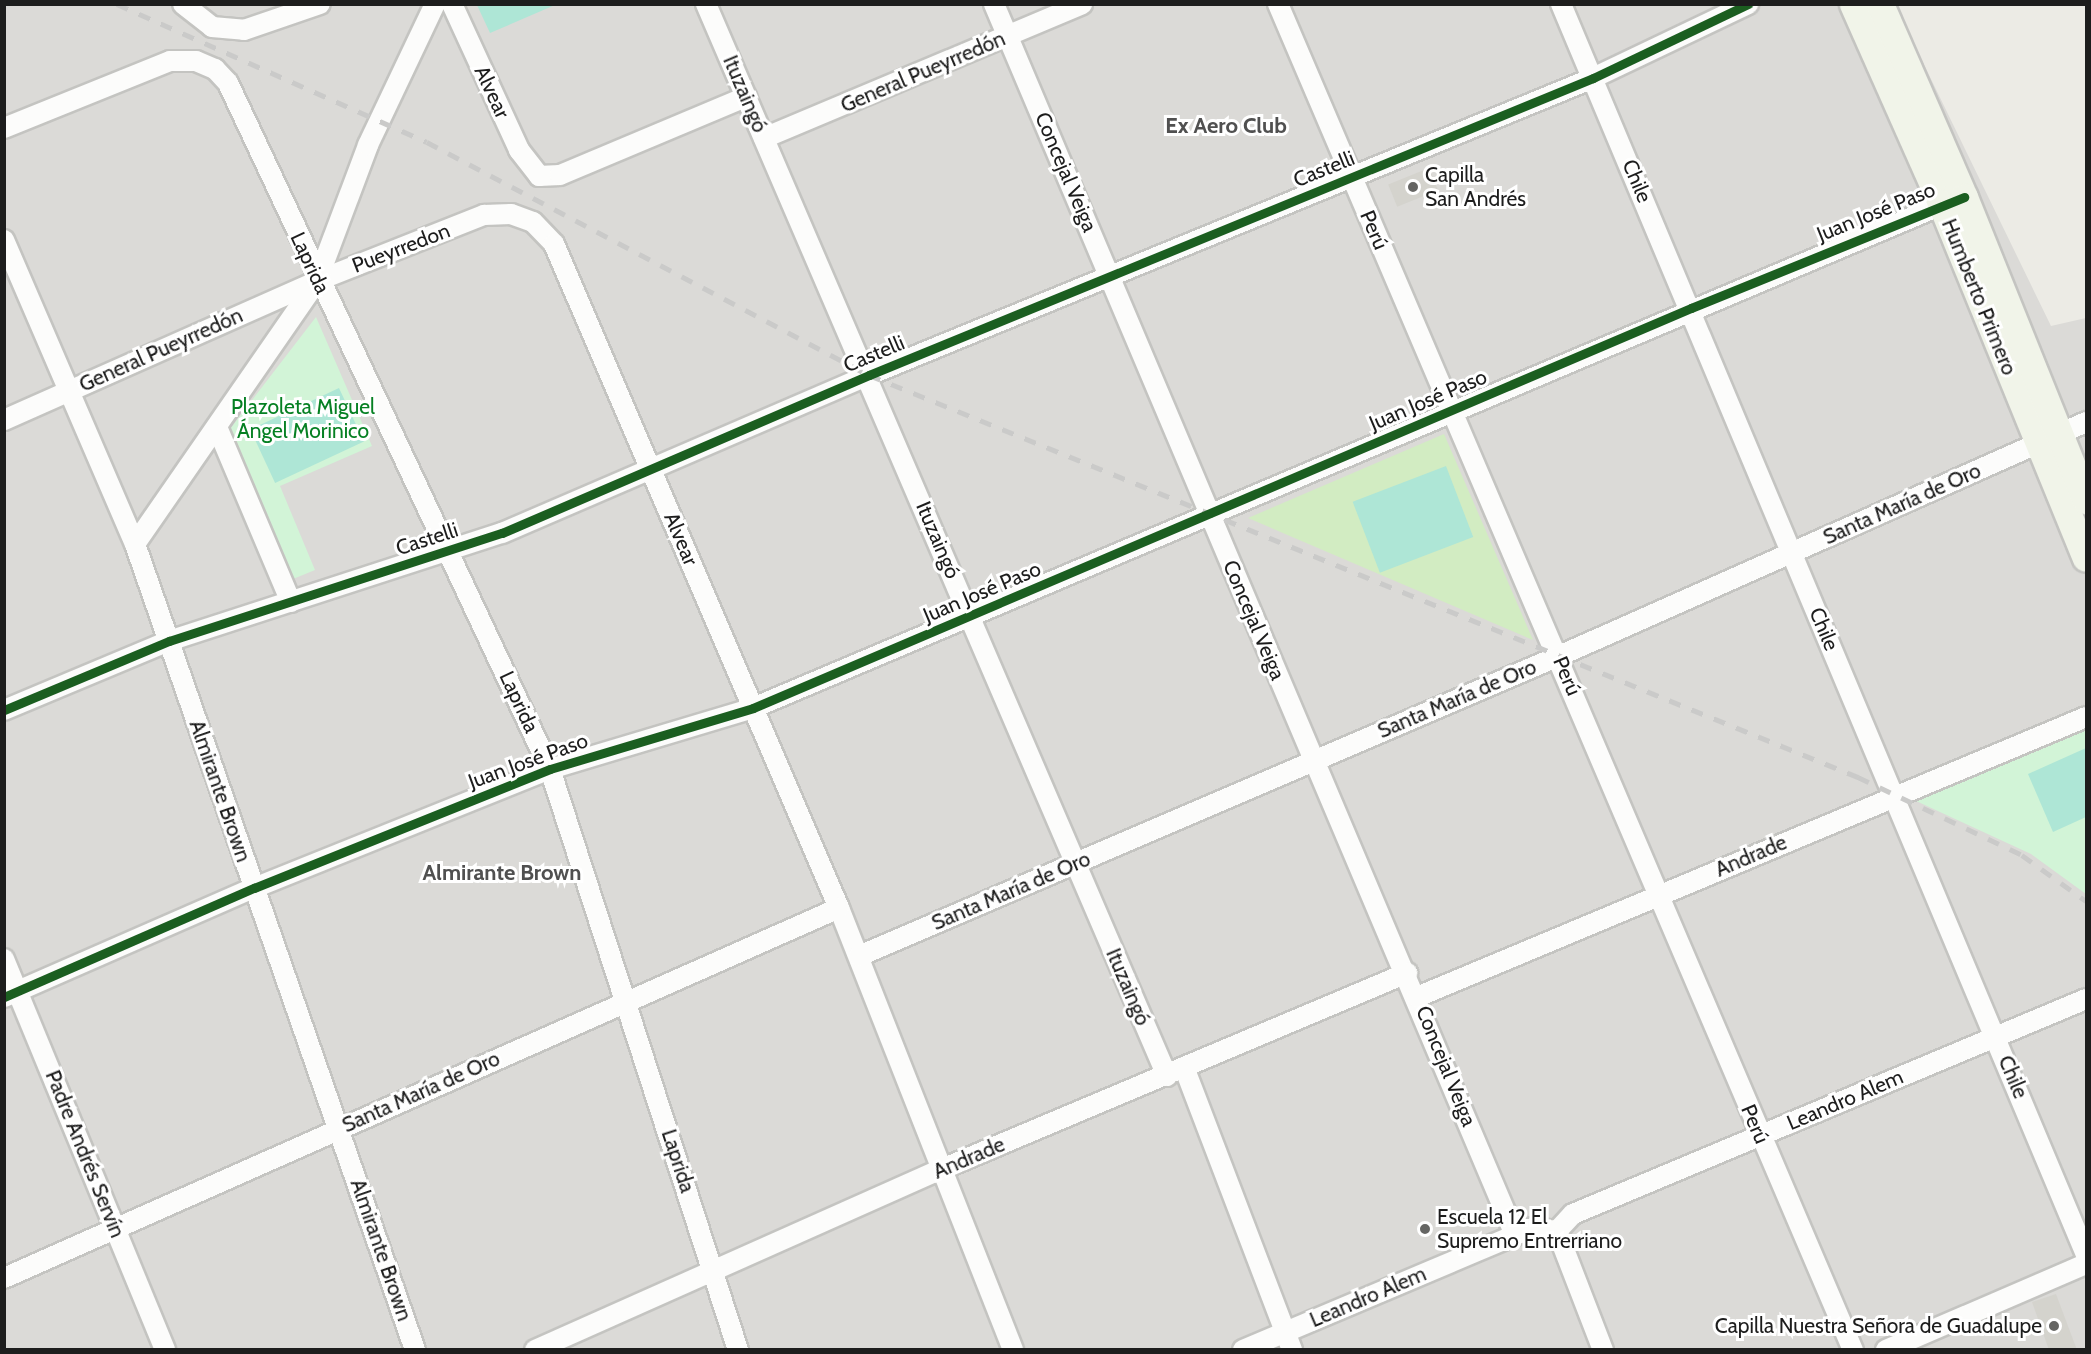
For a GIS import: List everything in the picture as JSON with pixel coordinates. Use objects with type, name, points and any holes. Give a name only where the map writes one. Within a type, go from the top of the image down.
[{"type":"street","points":[[183,4],[212,27],[244,30],[320,4]]},
{"type":"street","points":[[135,544],[317,281],[368,145],[435,4]]},
{"type":"street","name":"Alvear","points":[[452,4],[519,150],[540,176],[560,175],[746,97]]},
{"type":"street","name":"Ituzaingó","points":[[706,4],[869,375],[1075,863],[1175,1072],[1289,1341]]},
{"type":"street","name":"Concejal Veiga","points":[[994,4],[1111,277],[1209,515],[1407,973],[1515,1235]]},
{"type":"street","name":"General Pueyrredón","points":[[764,138],[1082,4]]},
{"type":"street","name":"Perú","points":[[1278,4],[1559,656],[1760,1136],[1853,1350]]},
{"type":"street","name":"Chile","points":[[1561,4],[1691,308],[1791,553],[1895,794],[2086,1254]]},
{"type":"street","name":"Castelli","points":[[4,710],[169,641],[449,551],[651,469],[869,375],[1593,78],[1748,4]]},
{"type":"street","name":"Humberto Primero","points":[[1852,4],[1953,200]]},
{"type":"street","name":"Humberto Primero","points":[[1880,4],[1953,200],[2050,439],[2086,558]]},
{"type":"street","name":"Laprida","points":[[4,128],[170,61],[196,62],[215,69],[228,83],[317,281],[449,551],[550,769],[738,1350]]},
{"type":"street","name":"Juan José Paso","points":[[11,994],[254,888],[550,769],[753,708],[1209,515],[1451,409],[1953,200]]},
{"type":"street","name":"Alvear","points":[[484,216],[511,214],[533,222],[554,244],[859,956],[1013,1350]]},
{"type":"street","name":"Pueyrredon","points":[[317,281],[484,216]]},
{"type":"street","name":"Almirante Brown","points":[[4,240],[72,390],[135,544],[340,1128],[414,1350]]},
{"type":"street","name":"General Pueyrredón","points":[[4,420],[317,281]]},
{"type":"street","name":"Santa María de Oro","points":[[859,956],[1559,656],[2086,422]]},
{"type":"street","points":[[217,427],[291,602]]},
{"type":"street","name":"Humberto Primero","points":[[2050,439],[2086,500]]},
{"type":"street","name":"Andrade","points":[[1417,997],[1895,794],[2086,717]]},
{"type":"street","name":"Santa María de Oro","points":[[4,1278],[625,999],[838,908]]},
{"type":"street","name":"Padre Andrés Servín","points":[[4,959],[11,994],[115,1228],[165,1350]]},
{"type":"street","name":"Andrade","points":[[535,1350],[942,1169],[1407,973]]},
{"type":"street","name":"Leandro Alem","points":[[1243,1350],[1289,1341],[1533,1228],[1557,1231],[1573,1214],[2086,999]]},
{"type":"street","points":[[1557,1231],[1602,1350]]},
{"type":"street","points":[[1886,1350],[2086,1264]]},
{"type":"shaded area","points":[[5,5],[1895,5],[2051,326],[2086,318],[2086,1349],[5,1350]]},
{"type":"green space","points":[[477,5],[555,5],[490,33]]},
{"type":"green space","name":"Plazoleta Miguel Ángel Morinico","points":[[316,317],[372,446],[280,486],[315,570],[276,586],[216,447]]},
{"type":"green space","points":[[339,388],[364,441],[275,483],[250,429]]},
{"type":"green space","points":[[1444,434],[1533,640],[1248,518]]},
{"type":"green space","points":[[1446,466],[1473,537],[1380,573],[1353,502]]},
{"type":"green space","points":[[2086,728],[2086,894],[2031,854],[1914,800]]},
{"type":"green space","points":[[2086,748],[2086,817],[2053,832],[2028,774]]},
{"type":"building","name":"Capilla San Andrés","points":[[1429,168],[1438,190],[1397,207],[1388,184]]},
{"type":"building","name":"Capilla Nuestra Señora de Guadalupe","points":[[2056,1294],[2077,1350],[2049,1350],[2032,1302]]},
{"type":"railway","points":[[117,4],[427,142],[869,375],[1858,777],[2022,855],[2086,901]]},
{"type":"cycle path","points":[[4,710],[169,641],[502,533],[869,375],[1593,78],[1748,4]]},
{"type":"cycle path","points":[[4,997],[254,888],[550,769],[753,708],[1691,308],[1964,197]]},
{"type":"place","name":"Capilla San Andrés","points":[[1413,187]]},
{"type":"place","name":"Escuela 12 El Supremo Entrerriano","points":[[1425,1229]]},
{"type":"place","name":"Capilla Nuestra Señora de Guadalupe","points":[[2054,1326]]},
{"type":"district","name":"Ex Aero Club","points":[[1226,126]]},
{"type":"district","name":"Almirante Brown","points":[[502,873]]}]
